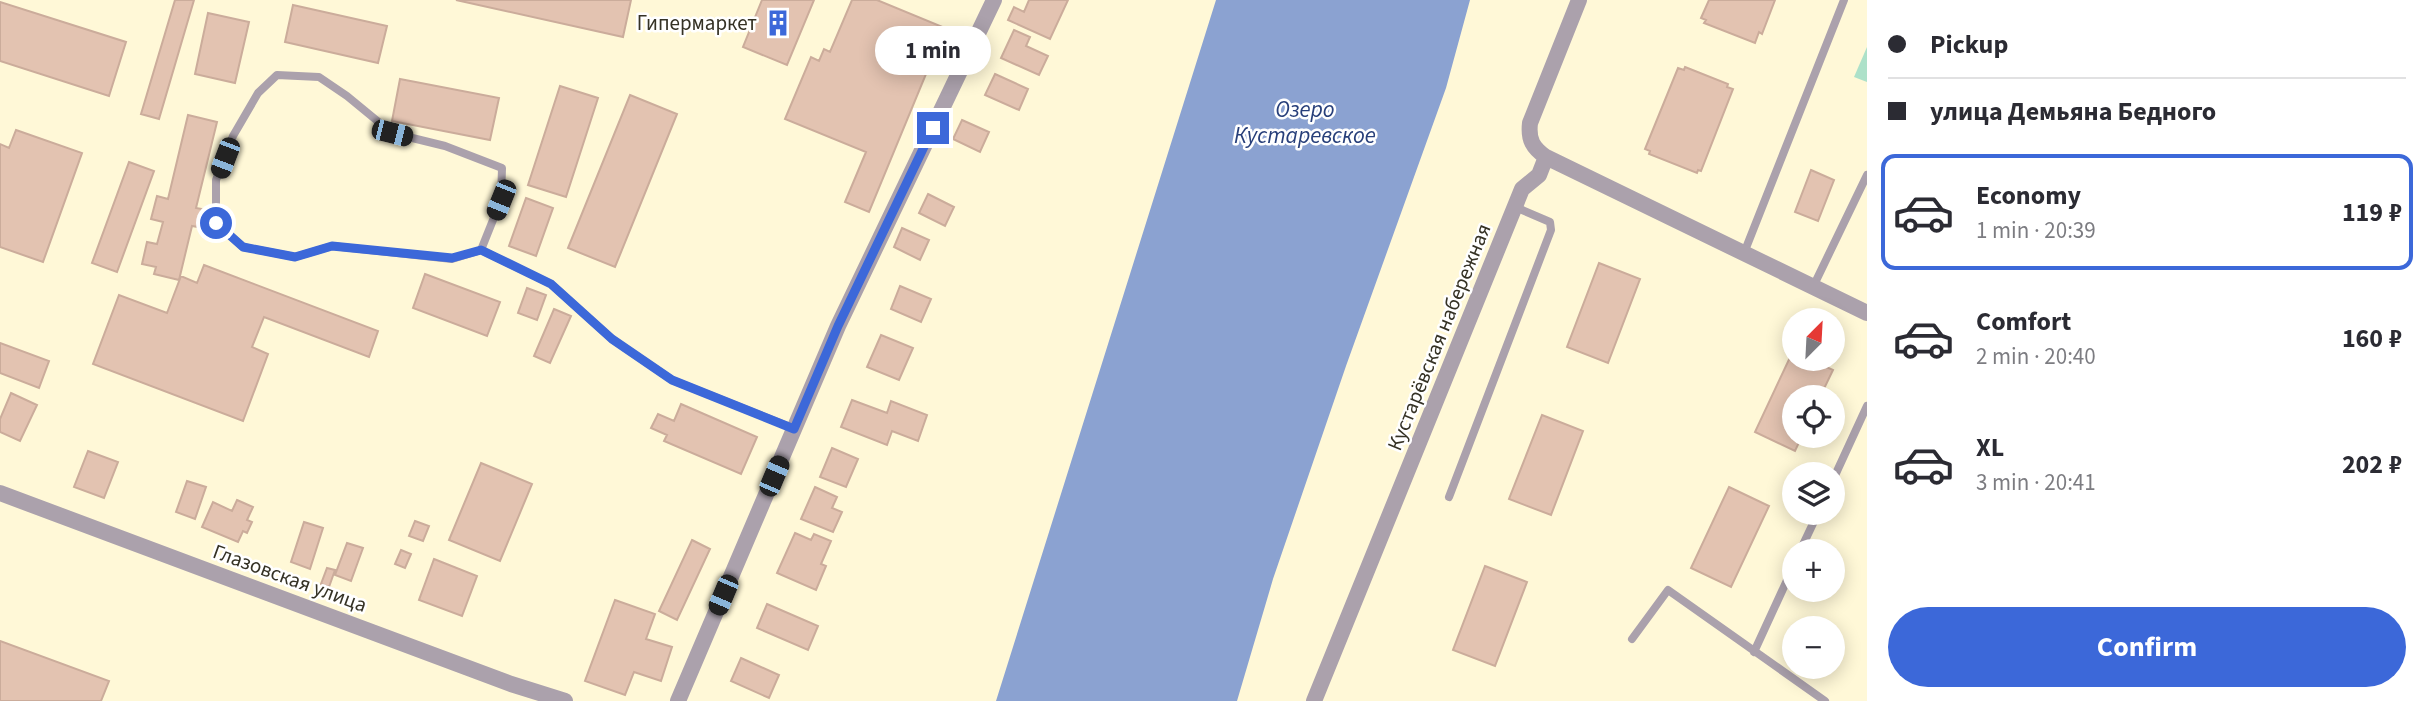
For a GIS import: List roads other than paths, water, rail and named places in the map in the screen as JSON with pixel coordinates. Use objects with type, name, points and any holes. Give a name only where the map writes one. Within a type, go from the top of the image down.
[{"type":"street","points":[[678,701],[838,326],[994,0]]},
{"type":"street","points":[[1579,0],[1530,123],[1531,142],[1536,150],[1867,313]]},
{"type":"street","name":"Кустарёвская набережная","points":[[1314,701],[1522,189],[1539,175],[1546,157]]},
{"type":"street","name":"Глазовская улица","points":[[0,493],[511,684],[565,701]]},
{"type":"lane","points":[[1744,253],[1844,0]]},
{"type":"lane","points":[[481,250],[501,200],[502,168],[445,146],[392,133],[319,77],[277,75],[258,93],[233,136],[216,180],[216,223],[243,247],[295,257],[332,246],[452,258],[481,250],[551,284],[612,339],[672,380],[794,429]]},
{"type":"lane","points":[[1813,287],[1867,175]]},
{"type":"lane","points":[[1449,497],[1551,230],[1550,222],[1515,207]]},
{"type":"lane","points":[[1841,462],[1867,406]]},
{"type":"lane","points":[[1632,639],[1668,590],[1823,701]]},
{"type":"lane","points":[[1754,652],[1782,591]]},
{"type":"water","name":"Озеро Кустаревское","points":[[1216,0],[1470,0],[1446,88],[1273,579],[1237,701],[996,701]]},
{"type":"place","name":"Гипермаркет","points":[[778,23]]}]
